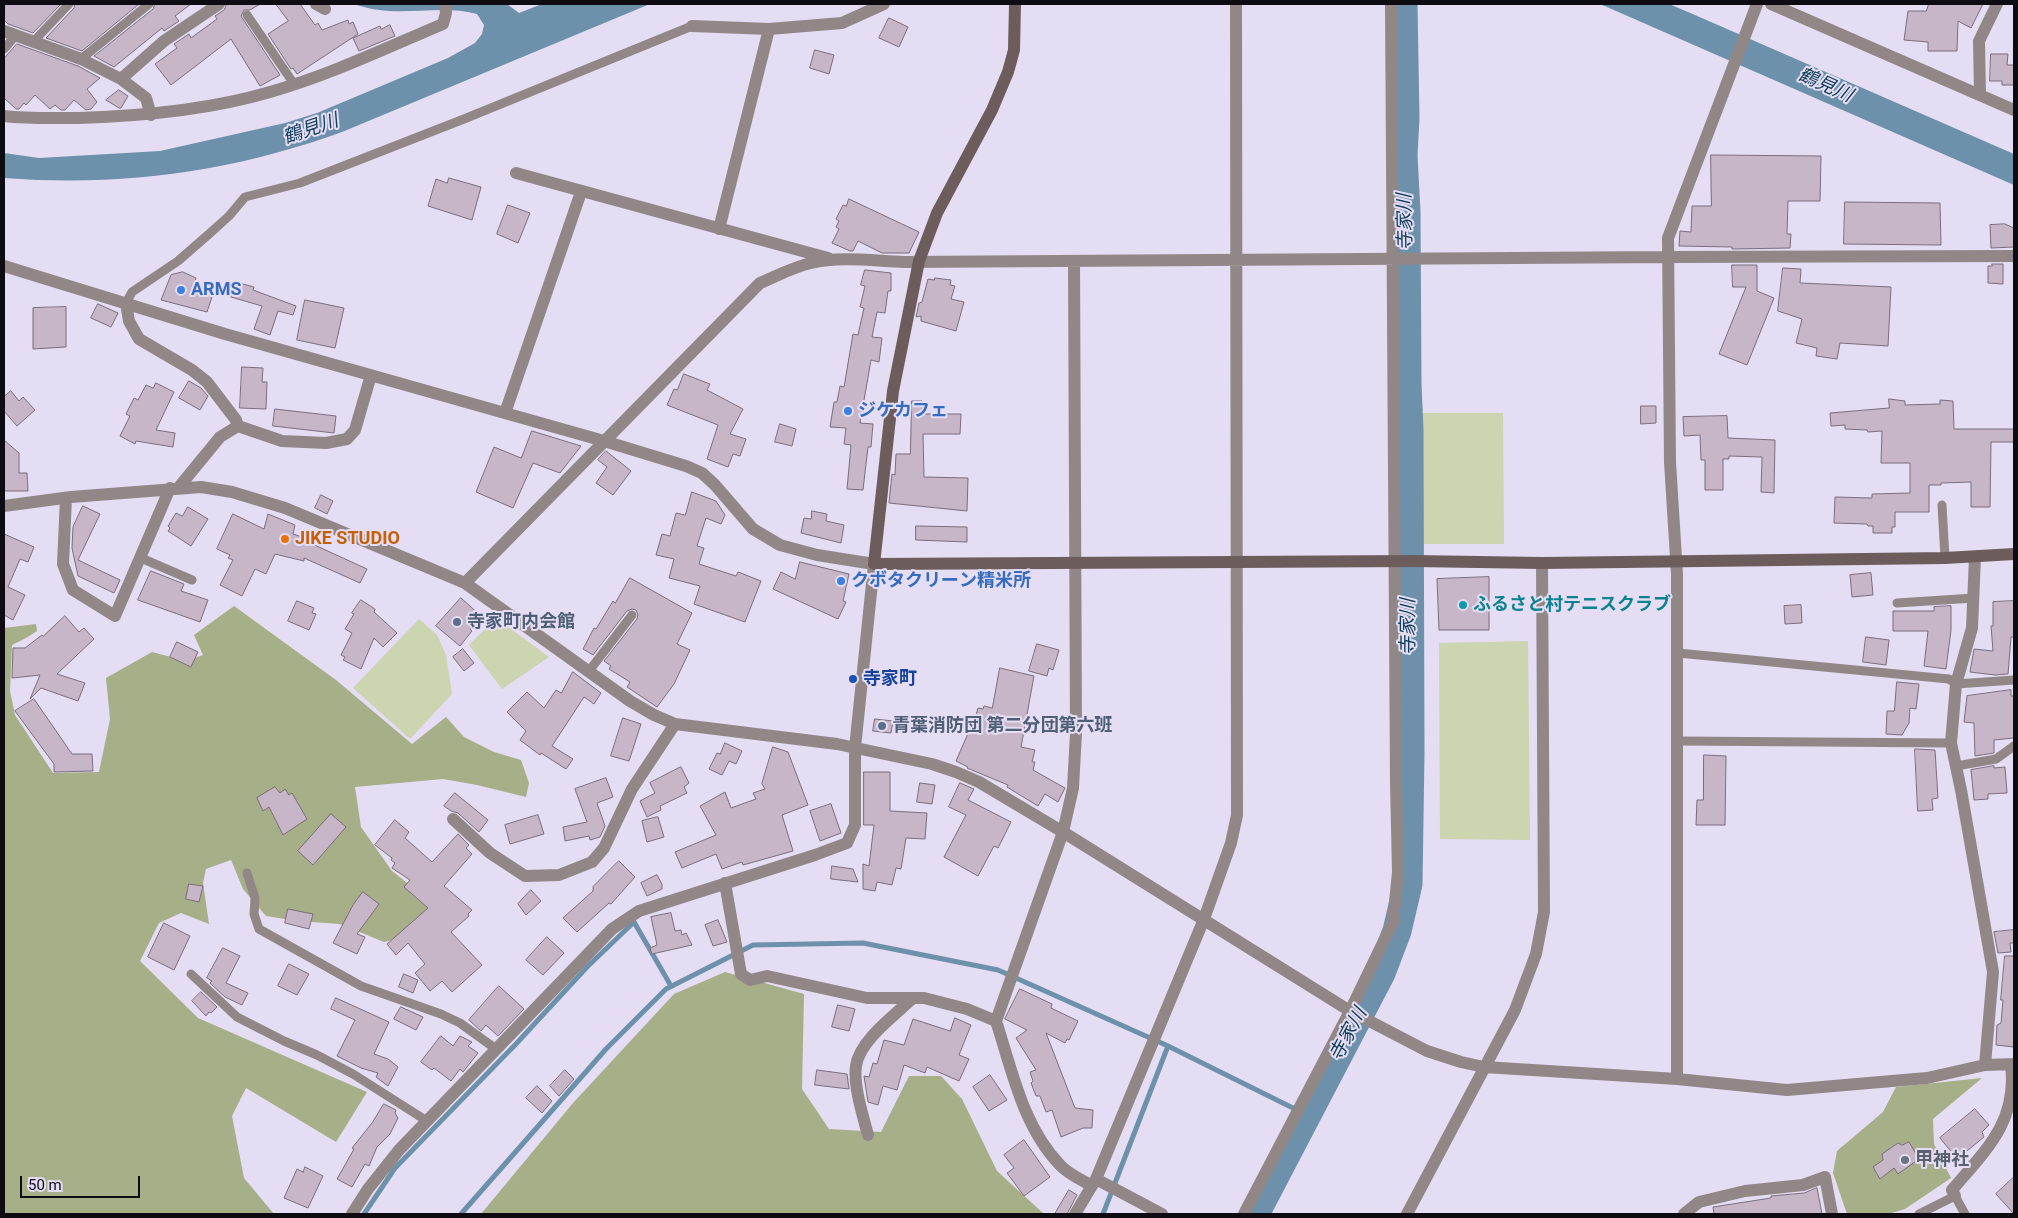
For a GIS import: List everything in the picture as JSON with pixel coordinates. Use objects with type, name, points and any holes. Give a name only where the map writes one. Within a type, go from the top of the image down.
[{"type":"street","points":[[121,78],[164,40],[219,4]]},
{"type":"street","points":[[692,26],[769,29],[842,23],[884,4]]},
{"type":"street","points":[[352,1214],[373,1182],[399,1150],[612,929],[639,911],[847,843],[855,825],[855,748],[893,391],[919,261],[937,213],[992,110],[1008,72],[1014,50],[1015,4]]},
{"type":"street","points":[[1075,1214],[1094,1182],[1204,919],[1231,844],[1237,815],[1236,4]]},
{"type":"street","points":[[1244,1214],[1350,1011],[1393,922],[1398,872],[1396,782],[1403,561],[1401,258],[1391,4]]},
{"type":"street","points":[[1771,4],[2014,110]]},
{"type":"street","points":[[1980,95],[1980,41],[1997,4]]},
{"type":"street","points":[[1677,1079],[1678,653],[1677,562],[1670,462],[1668,238],[1756,7]]},
{"type":"street","points":[[4,116],[26,119],[151,115],[270,92],[354,62],[443,24],[446,8]]},
{"type":"street","points":[[720,229],[769,29]]},
{"type":"street","points":[[9,33],[81,59],[121,78],[146,98],[151,115]]},
{"type":"street","points":[[516,173],[580,192],[838,260]]},
{"type":"street","points":[[505,413],[580,192]]},
{"type":"street","points":[[465,583],[760,284],[813,262],[838,260],[904,262],[2014,256]]},
{"type":"street","points":[[1074,260],[1076,733],[1073,788],[1063,832],[996,1021],[1022,1101],[1040,1139],[1060,1166],[1162,1214]]},
{"type":"street","points":[[4,266],[225,334],[686,466],[702,473],[721,491],[753,529],[780,545],[817,555],[874,564],[1403,561],[1677,562],[1945,558],[2014,554]]},
{"type":"street","points":[[126,303],[129,321],[139,340],[192,370],[207,382],[236,420],[238,426]]},
{"type":"street","points":[[66,498],[63,564],[73,590],[116,616],[140,558],[175,488],[220,436],[238,426],[282,441],[326,443],[347,439],[355,430],[371,375]]},
{"type":"street","points":[[5,508],[66,498],[201,486],[232,492],[286,508],[465,583],[646,711],[675,724],[836,744],[932,764],[979,782],[1204,919],[1350,1011],[1427,1052],[1461,1062],[1484,1067],[1677,1079],[1787,1090],[1927,1078],[1985,1065],[2012,1064],[2011,1097],[2006,1120],[1994,1139],[1952,1190],[1955,1196]]},
{"type":"street","points":[[1975,556],[1972,628],[1956,684],[1951,743],[1993,972],[1985,1065]]},
{"type":"street","points":[[1407,1214],[1518,1001],[1536,954],[1544,912],[1542,563]]},
{"type":"street","points":[[453,819],[490,853],[526,876],[558,874],[592,862],[604,848],[632,789],[675,724]]},
{"type":"street","points":[[725,883],[741,974],[750,980],[767,976],[867,998],[924,998],[967,1009],[996,1021]]},
{"type":"street","points":[[868,1135],[858,1096],[856,1066],[865,1044],[913,998]]},
{"type":"street","points":[[1684,1214],[1699,1202],[1745,1190],[1803,1185],[1824,1177],[1832,1214]]},
{"type":"lane","points":[[34,41],[69,4]]},
{"type":"lane","points":[[81,59],[149,4]]},
{"type":"lane","points":[[247,15],[294,84]]},
{"type":"lane","points":[[126,303],[132,292],[178,261],[229,216],[244,197],[300,183],[464,120],[692,26]]},
{"type":"lane","points":[[4,49],[9,33]]},
{"type":"lane","points":[[1942,505],[1945,558]]},
{"type":"lane","points":[[140,558],[192,580]]},
{"type":"lane","points":[[1897,603],[1974,598]]},
{"type":"lane","points":[[589,671],[632,615]]},
{"type":"lane","points":[[1678,653],[1950,679],[1956,684],[2014,680]]},
{"type":"lane","points":[[1678,741],[1951,743]]},
{"type":"lane","points":[[1956,766],[1996,759],[2014,746]]},
{"type":"lane","points":[[246,873],[255,898],[254,914],[259,929],[361,986],[441,1014],[460,1023],[496,1049]]},
{"type":"lane","points":[[191,974],[237,1017],[353,1074],[427,1121]]},
{"type":"lane","points":[[1919,1214],[1955,1196],[1965,1214]]},
{"type":"green space","points":[[1421,413],[1503,413],[1504,544],[1421,544]]},
{"type":"green space","points":[[234,606],[336,680],[412,744],[446,717],[464,737],[494,752],[521,760],[529,783],[526,797],[443,779],[355,787],[361,827],[392,871],[438,907],[417,934],[384,942],[340,924],[298,921],[266,916],[243,889],[231,860],[206,869],[203,883],[209,924],[181,913],[159,923],[140,961],[198,1018],[367,1092],[336,1142],[246,1088],[232,1116],[244,1178],[274,1214],[4,1214],[4,628],[36,624],[37,631],[12,645],[10,691],[15,715],[53,773],[99,772],[110,719],[106,678],[152,652],[186,661],[203,655],[194,635]]},
{"type":"green space","points":[[496,618],[549,657],[502,689],[469,645]]},
{"type":"green space","points":[[419,619],[437,635],[446,655],[452,694],[410,739],[353,688]]},
{"type":"green space","points":[[1528,641],[1530,840],[1440,839],[1439,643]]},
{"type":"green space","points":[[725,972],[804,994],[802,1089],[829,1129],[881,1132],[909,1076],[941,1076],[962,1099],[997,1171],[1044,1214],[481,1214],[573,1103],[674,994]]},
{"type":"green space","points":[[1982,1078],[1933,1119],[1934,1144],[1951,1178],[1905,1209],[1888,1214],[1847,1214],[1833,1173],[1837,1151],[1883,1112],[1896,1087]]},
{"type":"water","name":"鶴見川","points":[[354,4],[507,4],[519,13],[542,4],[650,4],[342,132],[300,146],[217,167],[134,178],[48,180],[4,178],[4,153],[39,158],[160,151],[285,123],[317,113],[448,58],[475,43],[482,34],[484,25],[477,14],[461,11],[386,11]]},
{"type":"water","name":"鶴見川","points":[[1600,4],[1669,4],[2014,154],[2014,185]]},
{"type":"building","points":[[4,4],[61,4],[33,33],[8,24],[4,20]]},
{"type":"building","points":[[75,4],[139,4],[82,51],[46,38],[74,8]]},
{"type":"building","points":[[155,4],[191,4],[175,16],[179,21],[164,31],[162,28],[114,67],[94,56],[153,9]]},
{"type":"building","points":[[227,4],[260,4],[250,10],[244,10],[241,16],[280,75],[260,86],[231,39],[171,85],[155,64],[177,48],[174,44],[189,34],[191,38],[217,19],[215,16],[224,10]]},
{"type":"building","points":[[276,4],[300,4],[315,25],[318,23],[322,30],[348,20],[349,24],[353,22],[358,34],[297,74],[293,68],[291,69],[268,34],[288,21]]},
{"type":"building","points":[[1929,4],[1983,4],[1971,28],[1958,21],[1957,51],[1928,51],[1928,42],[1904,40],[1908,11],[1926,11]]},
{"type":"building","points":[[889,18],[908,27],[899,47],[879,38]]},
{"type":"building","points":[[390,25],[395,36],[359,51],[353,38],[380,26],[381,29]]},
{"type":"building","points":[[17,44],[78,66],[100,78],[87,89],[97,102],[91,109],[86,110],[74,100],[65,110],[61,110],[55,105],[50,109],[35,95],[26,105],[24,103],[19,109],[16,109],[4,98],[4,59]]},
{"type":"building","points":[[815,50],[834,55],[829,74],[810,68]]},
{"type":"building","points":[[1991,54],[2008,54],[2007,65],[2014,65],[2014,85],[2002,85],[2002,81],[1990,81]]},
{"type":"building","points":[[119,90],[128,96],[121,108],[106,100]]},
{"type":"building","points":[[1711,155],[1821,156],[1820,201],[1788,201],[1787,234],[1791,234],[1790,248],[1732,249],[1732,247],[1679,246],[1680,231],[1691,232],[1692,206],[1711,206]]},
{"type":"building","points":[[449,178],[481,187],[472,220],[428,206],[436,179],[447,183]]},
{"type":"building","points":[[849,199],[919,232],[909,253],[882,253],[858,241],[853,251],[850,251],[832,243],[839,229],[836,227],[839,221],[836,219],[843,205],[846,206]]},
{"type":"building","points":[[1845,202],[1940,203],[1941,245],[1844,244]]},
{"type":"building","points":[[508,205],[530,213],[518,243],[497,234]]},
{"type":"building","points":[[2005,224],[2014,228],[2014,247],[1991,248],[1990,225]]},
{"type":"building","points":[[1992,264],[2003,264],[2003,284],[1988,283],[1988,266],[1992,266]]},
{"type":"building","points":[[1732,265],[1757,265],[1757,291],[1774,298],[1747,365],[1719,354],[1746,287],[1733,287]]},
{"type":"building","points":[[1783,268],[1801,269],[1800,283],[1891,287],[1888,346],[1840,343],[1837,359],[1816,356],[1817,348],[1796,343],[1802,319],[1778,311]]},
{"type":"building","points":[[865,270],[891,273],[891,291],[888,291],[885,313],[877,312],[872,337],[882,338],[879,362],[871,360],[860,423],[873,424],[863,490],[847,489],[851,445],[844,444],[846,428],[830,427],[834,402],[837,402],[840,386],[844,387],[853,334],[858,335],[864,308],[860,307],[865,286],[861,285]]},
{"type":"building","points":[[183,272],[196,278],[192,289],[213,294],[207,312],[161,300],[171,275]]},
{"type":"building","points":[[935,278],[951,280],[950,285],[955,286],[951,299],[964,302],[956,331],[921,321],[921,316],[916,317],[928,279],[934,280]]},
{"type":"building","points":[[235,282],[254,287],[253,290],[296,306],[293,315],[278,311],[270,335],[254,329],[262,306],[231,297]]},
{"type":"building","points":[[305,300],[344,308],[335,348],[297,340]]},
{"type":"building","points":[[98,304],[118,313],[111,327],[91,318]]},
{"type":"building","points":[[66,307],[66,347],[33,349],[33,308]]},
{"type":"building","points":[[242,367],[263,368],[262,382],[267,382],[266,409],[240,408]]},
{"type":"building","points":[[684,374],[710,384],[707,390],[743,409],[730,434],[746,439],[740,456],[733,454],[728,467],[707,459],[718,425],[667,405],[674,389],[677,390]]},
{"type":"building","points":[[189,381],[201,388],[208,396],[200,410],[179,398]]},
{"type":"building","points":[[156,383],[174,392],[156,430],[175,433],[173,447],[136,441],[135,444],[120,436],[130,416],[126,414],[134,398],[138,400],[146,385],[153,388]]},
{"type":"building","points":[[11,391],[19,401],[23,397],[35,410],[17,426],[4,411],[4,397]]},
{"type":"building","points":[[1889,399],[1905,401],[1905,405],[1940,404],[1940,400],[1953,401],[1954,429],[2014,429],[2014,442],[1991,442],[1990,507],[1971,507],[1971,482],[1941,483],[1941,485],[1929,485],[1929,512],[1895,512],[1895,527],[1892,527],[1892,533],[1873,533],[1873,526],[1868,526],[1867,524],[1834,523],[1835,497],[1872,498],[1872,494],[1910,493],[1910,463],[1881,463],[1882,431],[1868,432],[1867,430],[1845,429],[1845,425],[1831,426],[1830,413],[1889,408]]},
{"type":"building","points":[[912,401],[922,401],[922,414],[961,414],[960,434],[923,434],[924,477],[968,478],[967,511],[889,503],[892,474],[895,475],[896,454],[910,454]]},
{"type":"building","points":[[1641,406],[1656,406],[1656,423],[1641,424]]},
{"type":"building","points":[[275,409],[336,416],[334,433],[273,426]]},
{"type":"building","points":[[1727,416],[1728,438],[1775,440],[1774,493],[1761,492],[1762,457],[1729,456],[1729,459],[1723,459],[1723,490],[1705,490],[1705,460],[1701,460],[1700,435],[1684,436],[1683,417]]},
{"type":"building","points":[[780,424],[796,429],[792,446],[775,442]]},
{"type":"building","points":[[532,431],[581,446],[560,473],[533,463],[513,508],[476,492],[494,447],[521,458]]},
{"type":"building","points":[[4,440],[19,453],[19,473],[27,473],[28,491],[4,491]]},
{"type":"building","points":[[606,451],[631,471],[613,495],[596,483],[607,467],[598,460]]},
{"type":"building","points":[[692,492],[716,501],[725,515],[721,524],[706,518],[697,546],[704,548],[699,564],[736,576],[738,572],[761,581],[745,622],[694,604],[700,586],[669,578],[674,559],[656,555],[662,534],[670,536],[676,513],[685,515]]},
{"type":"building","points":[[321,495],[333,501],[327,514],[315,508]]},
{"type":"building","points":[[83,506],[100,514],[78,560],[120,580],[114,593],[78,576],[72,548],[73,527]]},
{"type":"building","points":[[188,507],[208,519],[191,546],[168,531],[170,528],[168,526],[176,513],[182,516]]},
{"type":"building","points":[[812,511],[827,514],[826,521],[844,525],[841,543],[801,533],[804,518],[811,519]]},
{"type":"building","points":[[233,514],[264,529],[268,514],[295,525],[293,534],[308,539],[308,542],[367,569],[360,583],[304,558],[304,561],[275,554],[266,574],[255,569],[242,596],[220,585],[233,560],[228,558],[230,555],[217,549]]},
{"type":"building","points":[[916,526],[967,527],[967,542],[916,540]]},
{"type":"building","points":[[4,534],[34,547],[28,562],[20,559],[8,587],[25,595],[13,620],[4,615]]},
{"type":"building","points":[[800,562],[849,574],[843,601],[846,602],[838,619],[773,589],[781,572],[795,579]]},
{"type":"building","points":[[151,571],[184,584],[181,591],[208,600],[200,622],[138,600]]},
{"type":"building","points":[[1871,573],[1873,595],[1852,597],[1850,575]]},
{"type":"building","name":"ふるさと村テニスクラブ","points":[[1489,577],[1489,630],[1439,630],[1437,579]]},
{"type":"building","points":[[630,578],[692,613],[677,644],[690,650],[674,684],[657,707],[627,687],[630,682],[609,669],[611,666],[604,661],[637,619],[636,610],[627,611],[593,655],[583,649],[594,628],[596,629],[613,601],[615,603]]},
{"type":"building","points":[[461,598],[481,616],[470,629],[472,631],[460,646],[436,626]]},
{"type":"building","points":[[361,600],[375,609],[374,612],[397,633],[383,647],[374,638],[361,669],[343,660],[345,657],[341,655],[352,633],[345,629],[354,614],[352,613]]},
{"type":"building","points":[[297,601],[314,608],[312,613],[316,614],[309,630],[288,621]]},
{"type":"building","points":[[2014,601],[2014,637],[2011,637],[2008,674],[1995,675],[1970,672],[1974,649],[1993,651],[1991,626],[1993,626],[1993,602]]},
{"type":"building","points":[[1801,605],[1802,623],[1785,624],[1784,606]]},
{"type":"building","points":[[1951,606],[1951,630],[1946,669],[1924,666],[1928,631],[1893,631],[1893,611],[1934,611],[1934,607]]},
{"type":"building","points":[[65,616],[79,632],[84,628],[94,639],[57,674],[85,683],[78,701],[41,688],[30,699],[40,675],[12,678],[13,648],[25,648],[43,636]]},
{"type":"building","points":[[1866,637],[1889,640],[1886,665],[1863,662]]},
{"type":"building","points":[[177,642],[198,652],[191,667],[170,657]]},
{"type":"building","points":[[1037,644],[1059,650],[1053,670],[1049,668],[1047,676],[1029,671]]},
{"type":"building","points":[[463,649],[474,663],[464,671],[453,657]]},
{"type":"building","points":[[1000,668],[1034,676],[1021,747],[1035,750],[1032,762],[1035,762],[1033,770],[1065,788],[1058,802],[1045,794],[1038,806],[1007,787],[1008,785],[967,768],[956,761],[978,708],[983,709],[984,706],[992,708]]},
{"type":"building","points":[[573,672],[601,693],[594,704],[584,697],[552,746],[573,759],[566,769],[541,753],[540,755],[520,740],[526,731],[507,712],[527,692],[544,708],[556,690],[561,693]]},
{"type":"building","points":[[1897,682],[1919,684],[1916,709],[1910,708],[1909,723],[1902,735],[1886,734],[1887,711],[1894,711]]},
{"type":"building","points":[[2011,690],[2011,696],[2014,696],[2014,738],[1994,740],[1994,753],[1975,756],[1974,723],[1964,722],[1967,696]]},
{"type":"building","points":[[34,699],[72,754],[92,754],[93,771],[54,772],[54,764],[15,711]]},
{"type":"building","points":[[623,718],[641,724],[629,761],[611,756]]},
{"type":"building","points":[[875,719],[893,721],[891,733],[873,731]]},
{"type":"building","points":[[725,743],[742,751],[736,764],[729,761],[722,775],[709,769],[717,753],[720,754]]},
{"type":"building","points":[[773,747],[788,752],[808,805],[782,815],[793,851],[743,865],[742,862],[722,869],[716,854],[682,868],[675,852],[716,835],[700,806],[725,792],[731,808],[756,799],[753,793],[765,789],[762,784]]},
{"type":"building","points":[[1915,749],[1935,750],[1938,798],[1932,799],[1933,810],[1918,811]]},
{"type":"building","points":[[1704,755],[1726,756],[1725,825],[1696,825],[1697,800],[1703,800]]},
{"type":"building","points":[[1994,766],[1994,768],[2005,767],[2007,793],[1988,794],[1988,799],[1974,800],[1971,770]]},
{"type":"building","points":[[681,767],[689,783],[684,787],[687,793],[660,806],[661,810],[647,817],[640,801],[655,793],[650,783]]},
{"type":"building","points":[[864,772],[890,772],[890,811],[927,813],[925,839],[906,838],[901,869],[896,868],[892,885],[877,882],[875,891],[863,889],[863,864],[869,866],[874,825],[864,825]]},
{"type":"building","points":[[606,778],[613,797],[597,803],[605,826],[600,837],[590,840],[589,836],[565,841],[563,827],[587,822],[575,789]]},
{"type":"building","points":[[920,783],[935,785],[932,804],[917,802]]},
{"type":"building","points":[[960,783],[974,789],[968,800],[1011,822],[998,848],[994,846],[978,876],[944,857],[966,815],[949,807]]},
{"type":"building","points":[[275,787],[280,793],[285,789],[289,795],[292,793],[307,819],[283,835],[269,807],[263,811],[257,798]]},
{"type":"building","points":[[455,793],[488,820],[479,832],[458,813],[444,806]]},
{"type":"building","points":[[831,804],[841,833],[820,841],[810,811]]},
{"type":"building","points":[[331,814],[346,827],[313,865],[298,851]]},
{"type":"building","points":[[538,815],[544,834],[510,844],[505,825]]},
{"type":"building","points":[[658,817],[664,837],[647,842],[642,821]]},
{"type":"building","points":[[395,820],[409,832],[405,838],[432,862],[458,834],[469,845],[466,848],[472,854],[444,886],[472,910],[468,914],[469,916],[451,932],[482,965],[452,992],[442,981],[430,991],[415,973],[425,964],[408,943],[396,955],[387,944],[428,908],[404,887],[410,880],[392,868],[395,863],[391,860],[392,858],[375,845]]},
{"type":"building","points":[[619,861],[635,877],[611,904],[609,903],[577,932],[563,918],[593,891],[593,887]]},
{"type":"building","points":[[832,866],[853,869],[858,882],[831,879]]},
{"type":"building","points":[[657,875],[662,884],[662,889],[647,896],[641,883]]},
{"type":"building","points":[[189,884],[203,886],[199,902],[186,899]]},
{"type":"building","points":[[531,890],[541,901],[526,915],[518,904]]},
{"type":"building","points":[[363,892],[379,904],[357,934],[365,937],[357,954],[333,943],[353,905]]},
{"type":"building","points":[[288,909],[313,914],[309,929],[285,923]]},
{"type":"building","points":[[671,913],[675,931],[681,930],[682,935],[686,933],[692,945],[652,954],[650,948],[657,945],[651,917]]},
{"type":"building","points":[[718,920],[727,942],[713,946],[705,925]]},
{"type":"building","points":[[164,923],[190,936],[174,970],[148,957]]},
{"type":"building","points":[[2014,930],[2014,943],[2010,943],[2011,952],[1998,953],[1994,932]]},
{"type":"building","points":[[547,937],[564,953],[543,975],[526,960]]},
{"type":"building","points":[[223,948],[240,956],[226,983],[248,993],[242,1005],[225,997],[210,983],[212,981],[207,978]]},
{"type":"building","points":[[2005,956],[2014,956],[2014,1047],[1996,1045],[1997,1025],[2001,1023]]},
{"type":"building","points":[[289,964],[309,974],[297,995],[278,986]]},
{"type":"building","points":[[404,974],[418,980],[413,993],[399,987]]},
{"type":"building","points":[[499,986],[524,1009],[498,1036],[486,1025],[481,1031],[469,1020]]},
{"type":"building","points":[[1020,989],[1052,1004],[1051,1008],[1078,1021],[1069,1040],[1067,1039],[1065,1043],[1046,1033],[1075,1108],[1093,1110],[1092,1128],[1083,1128],[1061,1137],[1052,1110],[1046,1112],[1040,1096],[1036,1096],[1031,1083],[1033,1081],[1030,1072],[1036,1070],[1016,1038],[1027,1030],[1005,1019]]},
{"type":"building","points":[[201,992],[217,1007],[206,1016],[192,1001]]},
{"type":"building","points":[[336,998],[389,1022],[374,1054],[388,1059],[398,1067],[388,1086],[376,1077],[378,1073],[361,1068],[337,1056],[355,1020],[331,1009]]},
{"type":"building","points":[[838,1005],[855,1009],[849,1031],[832,1027]]},
{"type":"building","points":[[401,1007],[423,1017],[416,1030],[394,1019]]},
{"type":"building","points":[[955,1018],[971,1025],[959,1055],[969,1059],[959,1081],[927,1067],[925,1073],[904,1065],[897,1090],[883,1086],[878,1105],[868,1102],[864,1076],[869,1077],[873,1063],[877,1064],[884,1040],[904,1045],[913,1019],[950,1031]]},
{"type":"building","points":[[441,1036],[453,1046],[460,1036],[472,1042],[468,1046],[478,1053],[463,1072],[460,1069],[451,1081],[434,1068],[432,1070],[421,1062]]},
{"type":"building","points":[[565,1070],[574,1079],[559,1096],[550,1086]]},
{"type":"building","points":[[817,1070],[847,1074],[849,1089],[815,1085]]},
{"type":"building","points":[[990,1075],[1007,1100],[989,1111],[973,1087]]},
{"type":"building","points":[[537,1086],[552,1101],[542,1113],[526,1098]]},
{"type":"building","points":[[384,1104],[396,1110],[395,1113],[398,1118],[390,1134],[377,1147],[369,1166],[365,1164],[352,1187],[337,1179],[354,1149],[352,1148]]},
{"type":"building","points":[[1975,1109],[1989,1125],[1982,1132],[1984,1137],[1957,1159],[1940,1138]]},
{"type":"building","points":[[1024,1140],[1050,1177],[1024,1196],[1007,1173],[1014,1168],[1004,1155]]},
{"type":"building","points":[[1909,1142],[1919,1159],[1898,1174],[1894,1168],[1880,1179],[1873,1167],[1883,1160],[1882,1154],[1898,1143],[1902,1145]]},
{"type":"building","points":[[305,1167],[323,1176],[308,1208],[284,1198],[297,1169],[303,1172]]},
{"type":"building","points":[[2014,1177],[2014,1214],[1996,1194]]},
{"type":"building","points":[[1817,1188],[1822,1214],[1714,1214],[1713,1207],[1771,1198],[1771,1196],[1804,1193]]},
{"type":"building","points":[[1069,1190],[1077,1195],[1067,1214],[1055,1214]]},
{"type":"waterway","name":"寺家川","points":[[1255,1214],[1381,973],[1397,931],[1408,884],[1410,752],[1409,430],[1406,212],[1403,155],[1405,118],[1403,4]]},
{"type":"waterway","points":[[364,1214],[395,1168],[515,1045],[587,967],[634,922],[671,986]]},
{"type":"waterway","points":[[461,1214],[606,1049],[666,989],[753,945],[863,943],[998,970],[1168,1046],[1307,1115]]},
{"type":"waterway","points":[[1103,1214],[1168,1046]]},
{"type":"place","name":"ARMS","points":[[181,290]]},
{"type":"place","name":"ジケカフェ","points":[[848,411]]},
{"type":"place","name":"JIKE STUDIO","points":[[285,539]]},
{"type":"place","name":"クボタクリーン精米所","points":[[841,581]]},
{"type":"place","name":"ふるさと村テニスクラブ","points":[[1463,605]]},
{"type":"place","name":"寺家町内会館","points":[[457,622]]},
{"type":"place","name":"寺家町","points":[[853,679]]},
{"type":"place","name":"青葉消防団 第二分団第六班","points":[[882,726]]},
{"type":"place","name":"甲神社","points":[[1905,1160]]}]
